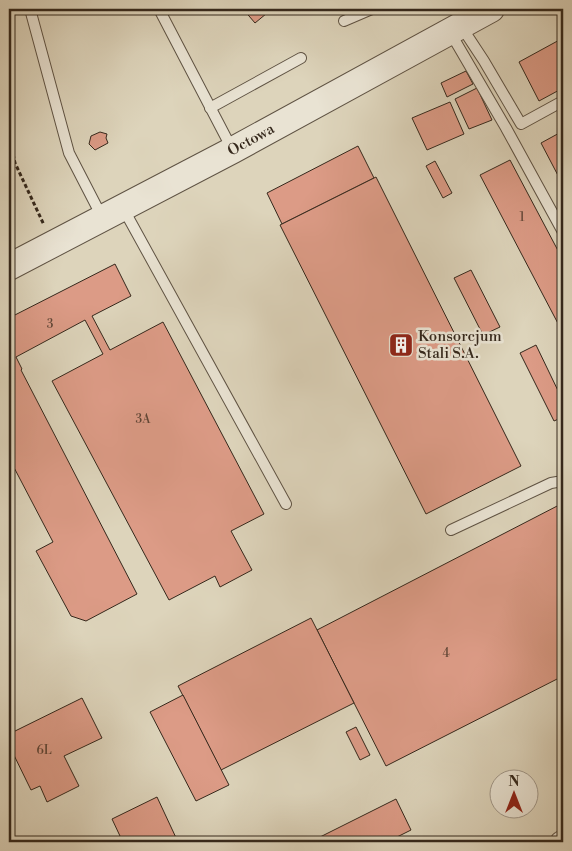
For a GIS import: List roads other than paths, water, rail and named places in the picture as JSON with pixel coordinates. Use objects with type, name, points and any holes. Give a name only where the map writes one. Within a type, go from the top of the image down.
[{"type":"street","name":"Octowa","points":[[9,267],[233,150],[491,9]]},
{"type":"lane","points":[[30,9],[69,153],[112,213],[286,504]]},
{"type":"lane","points":[[159,9],[233,150]]},
{"type":"lane","points":[[344,21],[372,9]]},
{"type":"lane","points":[[455,28],[484,61],[520,124],[563,101]]},
{"type":"lane","points":[[455,28],[506,128],[563,232]]},
{"type":"lane","points":[[210,108],[301,58]]},
{"type":"lane","points":[[451,530],[551,483],[563,481]]},
{"type":"place","name":"Konsorcjum Stali S.A.","points":[[401,345]]}]
